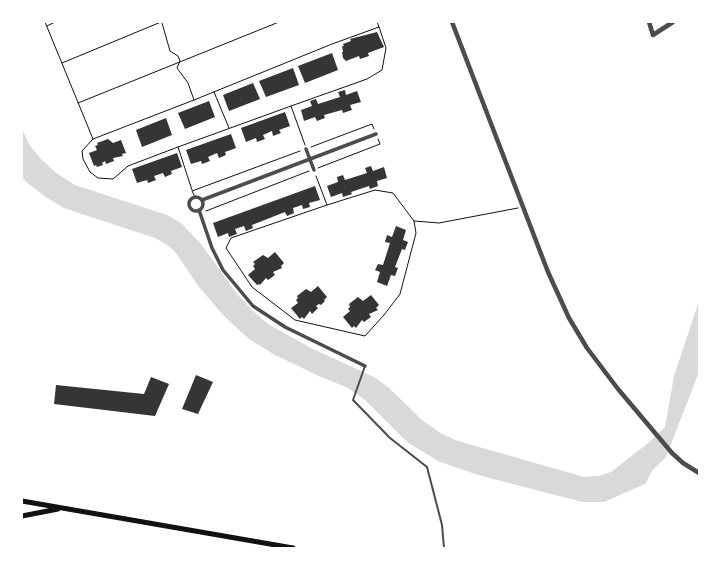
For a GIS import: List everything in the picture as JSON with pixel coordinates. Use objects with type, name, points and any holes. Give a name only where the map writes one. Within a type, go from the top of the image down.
[{"type":"main road","points":[[22,501],[293,548]]},
{"type":"main road","points":[[22,516],[62,508]]},
{"type":"street","points":[[452,22],[551,278],[577,334],[608,377],[672,453],[683,463],[699,473]]},
{"type":"street","points":[[649,22],[653,35],[672,22]]},
{"type":"street","points":[[202,200],[376,134]]},
{"type":"street","points":[[306,149],[314,170]]},
{"type":"street","points":[[199,212],[192,210],[190,206],[191,199],[199,197],[202,200]]},
{"type":"street","points":[[202,200],[203,205],[199,212],[212,248],[223,270],[253,306],[285,327],[365,366]]},
{"type":"lane","points":[[365,366],[353,400],[395,442],[427,467],[442,525],[444,548]]},
{"type":"path","points":[[45,22],[93,139]]},
{"type":"path","points":[[47,26],[55,22]]},
{"type":"path","points":[[62,63],[161,22],[170,51],[178,56],[180,61],[177,68],[188,83],[194,100]]},
{"type":"path","points":[[78,103],[279,22]]},
{"type":"path","points":[[377,22],[379,27],[386,48],[382,70],[367,79],[128,166],[113,179],[98,178],[90,172],[83,159],[82,151],[93,139],[332,44],[379,27]]},
{"type":"path","points":[[214,92],[229,128]]},
{"type":"path","points":[[291,106],[306,149]]},
{"type":"path","points":[[192,191],[372,124],[380,144],[199,212]]},
{"type":"path","points":[[178,147],[195,197]]},
{"type":"path","points":[[314,170],[327,205]]},
{"type":"path","points":[[375,190],[393,193],[414,221],[416,233],[400,294],[365,336],[295,320],[252,287],[226,248],[231,238],[327,205],[375,190]]},
{"type":"path","points":[[414,221],[439,223],[524,207]]},
{"type":"shaded area","points":[[22,129],[30,146],[41,159],[56,173],[75,185],[167,215],[181,223],[201,244],[237,294],[268,324],[311,348],[374,377],[388,387],[422,420],[442,434],[458,441],[584,477],[599,476],[611,472],[647,444],[665,427],[674,376],[699,301],[699,372],[666,457],[652,471],[645,484],[604,502],[582,502],[478,475],[438,461],[407,442],[365,400],[348,388],[275,355],[249,339],[224,316],[199,287],[176,253],[169,246],[155,238],[64,208],[47,198],[25,181],[22,177]]},
{"type":"building","points":[[377,32],[384,47],[368,53],[369,56],[360,59],[359,56],[346,61],[343,58],[343,44],[351,41],[350,39]]},
{"type":"building","points":[[332,53],[338,70],[305,83],[298,66]]},
{"type":"building","points":[[293,68],[299,85],[266,97],[259,81]]},
{"type":"building","points":[[253,83],[260,99],[229,111],[223,95]]},
{"type":"building","points":[[345,90],[346,95],[357,91],[361,102],[350,105],[352,110],[343,113],[342,110],[324,115],[325,118],[317,121],[315,117],[304,121],[301,110],[312,106],[310,101],[316,99],[318,104],[340,97],[338,92]]},
{"type":"building","points":[[209,101],[215,117],[185,129],[178,113]]},
{"type":"building","points":[[285,112],[290,126],[279,130],[281,133],[273,136],[272,131],[263,135],[265,139],[257,142],[256,138],[246,142],[241,128]]},
{"type":"building","points":[[166,118],[172,135],[142,147],[136,130]]},
{"type":"building","points":[[231,134],[236,148],[225,152],[226,155],[219,158],[217,153],[208,157],[210,161],[202,164],[201,161],[191,164],[186,150]]},
{"type":"building","points":[[108,139],[113,143],[121,140],[126,153],[122,154],[123,156],[113,158],[114,161],[106,164],[105,161],[102,163],[103,165],[97,167],[96,165],[94,166],[89,153],[97,150],[95,146],[98,145],[97,143]]},
{"type":"building","points":[[177,153],[182,167],[171,171],[172,174],[165,177],[163,173],[154,176],[156,180],[148,183],[147,180],[137,183],[132,169]]},
{"type":"building","points":[[371,166],[373,171],[384,167],[387,178],[377,181],[378,186],[370,189],[369,186],[351,192],[352,194],[343,197],[342,193],[331,197],[327,186],[338,182],[337,177],[343,175],[345,180],[367,173],[365,168]]},
{"type":"building","points":[[315,186],[320,200],[309,203],[310,207],[303,209],[302,205],[293,208],[294,213],[287,216],[285,212],[252,225],[253,228],[246,231],[244,226],[235,229],[237,234],[229,237],[228,233],[218,237],[213,223]]},
{"type":"building","points":[[396,226],[406,230],[403,240],[408,242],[405,250],[402,249],[395,267],[398,268],[395,276],[391,275],[387,286],[377,282],[380,272],[375,270],[378,264],[383,265],[390,243],[385,242],[387,235],[392,237]]},
{"type":"building","points":[[275,252],[284,263],[281,266],[282,268],[273,272],[275,275],[268,280],[266,278],[260,285],[257,285],[248,275],[255,269],[253,266],[255,264],[253,262],[263,255],[268,258]]},
{"type":"building","points":[[318,286],[327,297],[324,300],[325,301],[321,305],[319,304],[316,306],[318,308],[312,314],[310,311],[304,319],[302,317],[300,319],[291,308],[298,303],[296,300],[298,298],[297,296],[306,289],[311,292]]},
{"type":"building","points":[[371,295],[379,305],[376,308],[378,310],[369,314],[371,317],[364,322],[362,320],[356,328],[354,326],[352,328],[343,317],[350,311],[348,309],[350,307],[349,304],[358,297],[363,301]]},
{"type":"building","points":[[196,375],[213,382],[198,414],[182,409]]},
{"type":"building","points":[[151,377],[169,384],[155,416],[54,404],[56,385],[144,394]]}]
